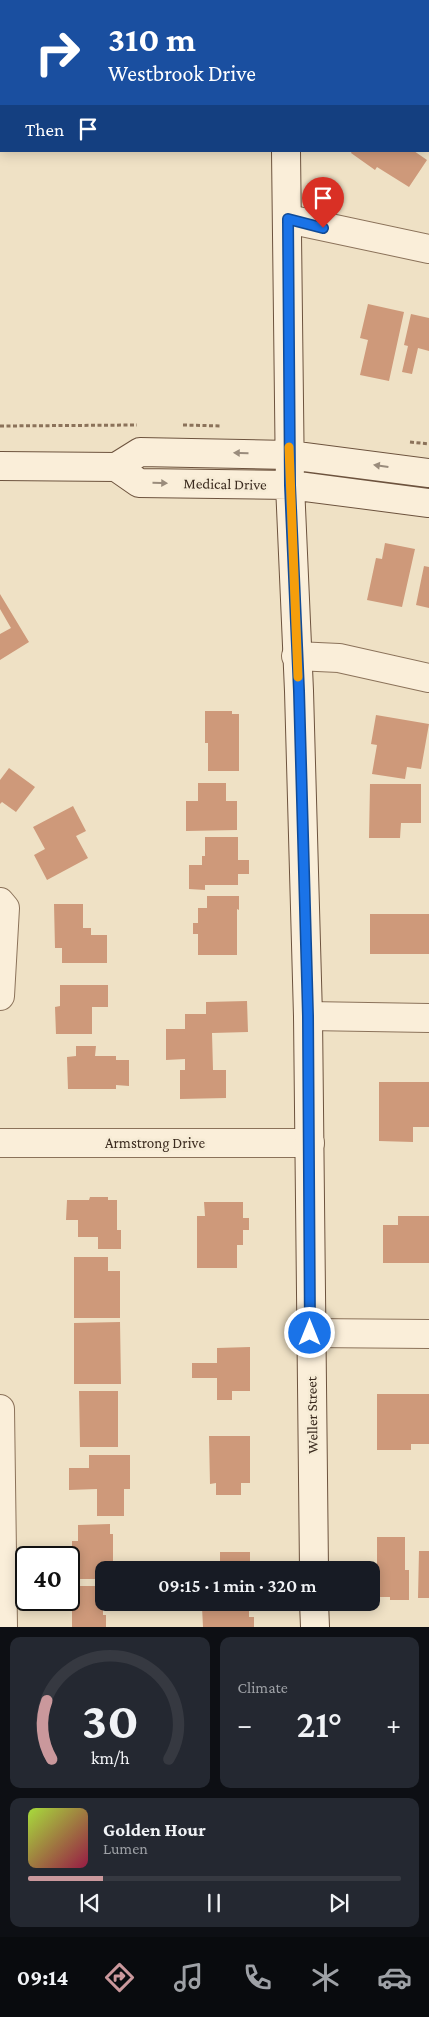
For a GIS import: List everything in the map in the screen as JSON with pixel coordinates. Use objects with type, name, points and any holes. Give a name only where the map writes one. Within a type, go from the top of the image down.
[{"type":"street","name":"Weller Street","points":[[286,152],[290,485],[299,691],[308,1016],[314,1561]]},
{"type":"street","points":[[288,219],[429,250]]},
{"type":"street","name":"Medical Drive","points":[[429,473],[290,455],[140,452],[116,467],[139,483],[290,485],[429,503]]},
{"type":"street","points":[[0,466],[116,467]]},
{"type":"street","points":[[296,656],[339,658],[429,678]]},
{"type":"street","points":[[0,902],[5,908],[0,996]]},
{"type":"street","points":[[308,1016],[429,1018]]},
{"type":"street","name":"Armstrong Drive","points":[[0,1144],[310,1143]]},
{"type":"street","points":[[310,1333],[429,1334]]},
{"type":"street","points":[[0,1409],[3,1627]]},
{"type":"street","points":[[314,1611],[315,1627]]},
{"type":"building","points":[[415,152],[427,160],[409,187],[377,167],[375,170],[351,153]]},
{"type":"building","points":[[368,304],[404,312],[389,381],[360,375],[368,340],[360,338]]},
{"type":"building","points":[[411,314],[429,318],[429,351],[418,348],[412,374],[402,372],[408,346],[404,345]]},
{"type":"building","points":[[385,543],[415,549],[402,607],[367,600],[376,558],[382,559]]},
{"type":"building","points":[[424,566],[429,567],[429,608],[416,605]]},
{"type":"building","points":[[0,594],[29,642],[0,660],[0,634],[11,628],[0,609]]},
{"type":"building","points":[[205,711],[232,711],[232,714],[239,714],[239,771],[208,771],[208,743],[205,743]]},
{"type":"building","points":[[376,715],[429,724],[421,769],[407,767],[405,779],[372,774],[377,745],[371,744]]},
{"type":"building","points":[[9,768],[35,787],[16,812],[2,802],[0,804],[0,780]]},
{"type":"building","points":[[198,783],[226,783],[226,801],[237,801],[237,830],[186,831],[186,801],[198,801]]},
{"type":"building","points":[[370,784],[421,784],[421,823],[401,823],[400,838],[369,838]]},
{"type":"building","points":[[73,806],[86,831],[76,836],[88,858],[47,880],[34,855],[45,849],[33,827]]},
{"type":"building","points":[[205,837],[238,837],[238,860],[249,860],[249,874],[238,874],[238,885],[205,885],[205,890],[189,889],[189,865],[202,865],[202,856],[205,856]]},
{"type":"building","points":[[207,896],[239,896],[239,910],[237,909],[237,955],[198,955],[198,934],[193,934],[193,923],[198,923],[198,908],[207,908]]},
{"type":"building","points":[[54,904],[83,904],[83,928],[91,928],[91,935],[107,935],[107,963],[62,963],[62,948],[55,948]]},
{"type":"building","points":[[370,914],[429,914],[429,954],[370,954]]},
{"type":"building","points":[[60,985],[108,985],[108,1007],[92,1007],[92,1034],[56,1034],[55,1007],[60,1006]]},
{"type":"building","points":[[247,1001],[248,1032],[212,1033],[213,1070],[226,1070],[226,1098],[180,1099],[180,1070],[185,1070],[185,1059],[166,1060],[166,1029],[185,1029],[185,1014],[206,1014],[206,1002]]},
{"type":"building","points":[[76,1046],[96,1046],[95,1056],[116,1056],[116,1060],[129,1060],[129,1086],[116,1085],[116,1089],[68,1089],[67,1057],[76,1056]]},
{"type":"building","points":[[379,1082],[429,1082],[429,1127],[413,1127],[413,1142],[379,1141]]},
{"type":"building","points":[[90,1197],[108,1197],[108,1200],[117,1200],[117,1230],[121,1230],[121,1249],[98,1249],[98,1237],[78,1237],[78,1220],[66,1220],[67,1200],[89,1200]]},
{"type":"building","points":[[204,1202],[243,1202],[243,1218],[249,1218],[249,1230],[243,1230],[243,1245],[237,1245],[237,1268],[197,1268],[197,1216],[205,1216]]},
{"type":"building","points":[[398,1216],[429,1216],[429,1263],[383,1263],[383,1225],[398,1225]]},
{"type":"building","points":[[74,1257],[108,1257],[108,1271],[120,1271],[120,1318],[74,1318]]},
{"type":"building","points":[[120,1322],[121,1384],[74,1384],[74,1323]]},
{"type":"building","points":[[250,1347],[250,1391],[232,1391],[232,1400],[217,1400],[217,1378],[192,1378],[192,1363],[217,1363],[217,1348]]},
{"type":"building","points":[[79,1391],[118,1391],[118,1447],[80,1447]]},
{"type":"building","points":[[377,1394],[429,1394],[429,1444],[411,1444],[411,1450],[377,1450]]},
{"type":"building","points":[[209,1436],[250,1436],[250,1483],[241,1483],[241,1495],[216,1495],[216,1483],[210,1484]]},
{"type":"building","points":[[89,1455],[130,1455],[130,1489],[124,1489],[124,1516],[97,1516],[97,1489],[69,1490],[69,1468],[89,1468]]},
{"type":"building","points":[[110,1524],[110,1534],[113,1534],[113,1561],[95,1561],[95,1579],[80,1579],[80,1546],[72,1546],[72,1541],[78,1541],[78,1525]]},
{"type":"building","points":[[377,1537],[405,1537],[405,1570],[409,1570],[409,1600],[390,1600],[390,1597],[380,1597],[380,1561],[377,1561]]},
{"type":"building","points":[[419,1551],[429,1551],[429,1598],[418,1598]]},
{"type":"building","points":[[220,1552],[250,1552],[250,1561],[220,1561]]},
{"type":"building","points":[[80,1586],[95,1586],[95,1611],[103,1611],[103,1615],[106,1615],[106,1627],[72,1627],[72,1611],[80,1611]]},
{"type":"building","points":[[202,1611],[249,1611],[249,1617],[254,1617],[254,1627],[203,1627]]},
{"type":"slow traffic","points":[[289,447],[298,677]]},
{"type":"route","points":[[310,1333],[308,1016],[299,691],[296,656],[288,416],[288,219],[323,228]]}]
